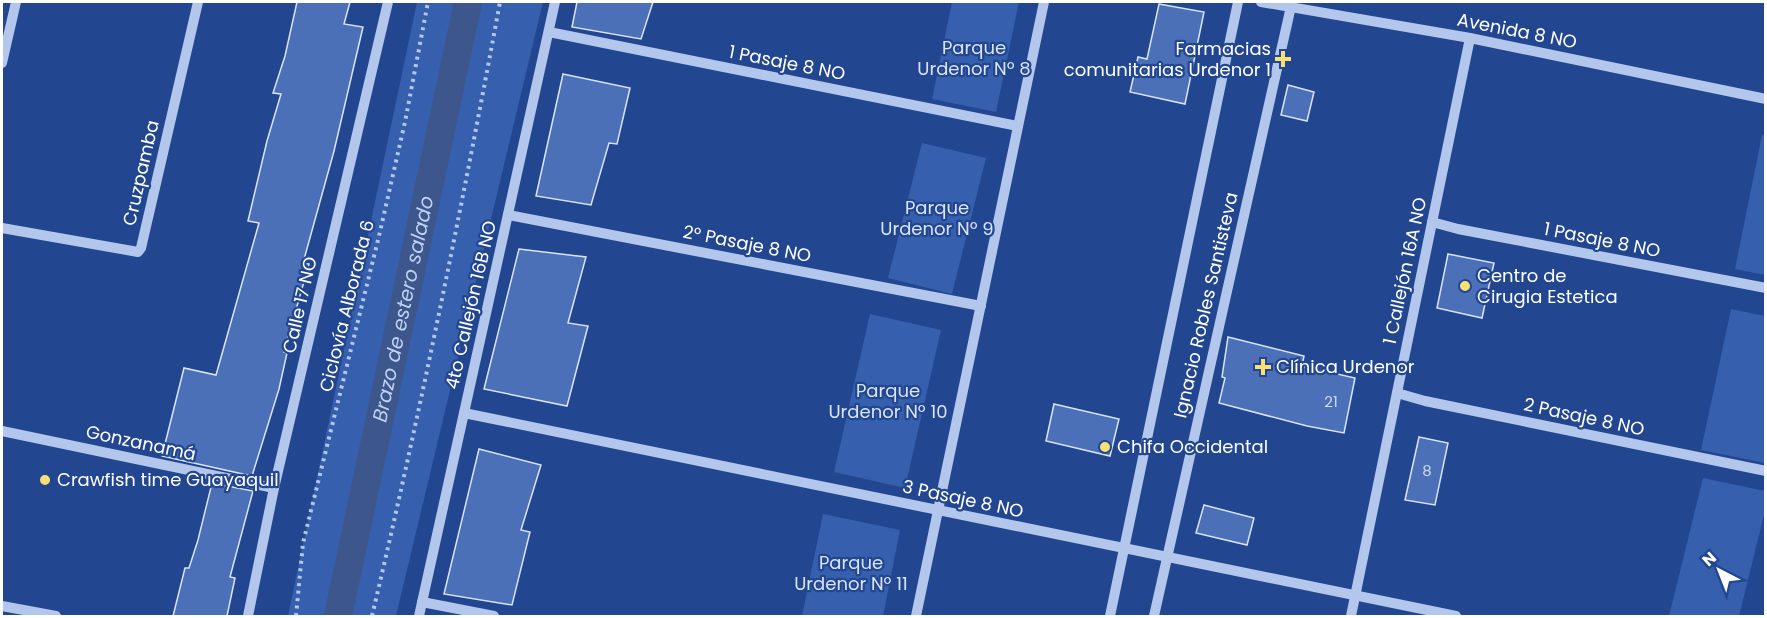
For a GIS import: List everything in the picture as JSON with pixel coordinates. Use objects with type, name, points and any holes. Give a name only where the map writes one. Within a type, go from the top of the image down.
[{"type":"street","points":[[2,63],[16,2]]},
{"type":"street","name":"Cruzpamba","points":[[2,228],[138,252],[198,2]]},
{"type":"street","name":"Calle 17 NO","points":[[248,616],[274,488],[388,2]]},
{"type":"street","name":"4to Callejón 16B NO","points":[[419,616],[555,2]]},
{"type":"street","points":[[916,616],[1044,2]]},
{"type":"street","name":"Ignacio Robles Santisteva","points":[[1110,616],[1126,549],[1238,2]]},
{"type":"street","name":"Avenida 8 NO","points":[[1261,2],[1291,4],[1470,38],[1766,99]]},
{"type":"street","name":"Ignacio Robles Santisteva","points":[[1154,616],[1291,4]]},
{"type":"street","name":"1 Pasaje 8 NO","points":[[549,32],[1018,126]]},
{"type":"street","name":"1 Callejón 16A NO","points":[[1352,616],[1470,38]]},
{"type":"street","name":"2° Pasaje 8 NO","points":[[508,215],[981,306]]},
{"type":"street","name":"1 Pasaje 8 NO","points":[[1432,222],[1458,229],[1766,288]]},
{"type":"street","name":"2 Pasaje 8 NO","points":[[1397,393],[1425,401],[1766,471]]},
{"type":"street","name":"3 Pasaje 8 NO","points":[[464,413],[1456,616]]},
{"type":"street","name":"Gonzanamá","points":[[2,430],[274,488]]},
{"type":"street","points":[[422,602],[494,616]]},
{"type":"street","points":[[2,606],[56,616]]},
{"type":"path","name":"Ciclovía Alborada 6","points":[[296,616],[303,543],[405,122],[428,2]]},
{"type":"path","points":[[372,616],[457,233],[500,2]]},
{"type":"green space","points":[[417,2],[543,2],[396,616],[288,616]]},
{"type":"green space","name":"Parque Urdenor Nº 8","points":[[952,2],[1019,2],[996,112],[932,99]]},
{"type":"green space","points":[[1762,135],[1766,136],[1765,275],[1735,269]]},
{"type":"green space","name":"Parque Urdenor Nº 9","points":[[922,143],[986,158],[952,294],[888,278]]},
{"type":"green space","points":[[1731,309],[1765,316],[1765,463],[1701,450]]},
{"type":"green space","name":"Parque Urdenor Nº 10","points":[[870,314],[941,330],[905,488],[834,472]]},
{"type":"green space","points":[[1703,478],[1765,491],[1765,511],[1739,616],[1669,616]]},
{"type":"green space","name":"Parque Urdenor Nº 11","points":[[823,514],[900,530],[883,616],[802,616]]},
{"type":"building","points":[[297,2],[350,2],[344,24],[363,27],[334,151],[303,263],[309,264],[284,352],[287,353],[279,389],[252,476],[162,456],[184,368],[216,375],[259,223],[248,221],[281,94],[273,93],[285,56]]},
{"type":"building","points":[[577,2],[653,2],[641,39],[572,27]]},
{"type":"building","points":[[1159,4],[1204,12],[1185,104],[1130,92],[1138,57],[1147,59]]},
{"type":"building","points":[[563,74],[630,88],[617,144],[609,143],[591,205],[536,196]]},
{"type":"building","points":[[1288,85],[1314,92],[1307,121],[1281,115]]},
{"type":"building","points":[[519,249],[586,257],[568,323],[588,326],[567,406],[484,389]]},
{"type":"building","name":"Centro de Cirugia Estetica","points":[[1448,254],[1494,263],[1482,318],[1437,308]]},
{"type":"building","points":[[1228,337],[1304,356],[1302,366],[1355,378],[1344,433],[1307,426],[1219,403],[1225,378],[1222,377]]},
{"type":"building","points":[[1054,404],[1119,419],[1110,456],[1046,441]]},
{"type":"building","points":[[1419,437],[1448,443],[1435,505],[1405,500]]},
{"type":"building","points":[[479,449],[541,465],[521,530],[530,532],[512,605],[444,594]]},
{"type":"building","points":[[212,483],[253,491],[230,577],[235,578],[227,616],[173,616],[185,568],[189,568],[198,540]]},
{"type":"building","points":[[1204,505],[1254,518],[1247,545],[1196,533]]},
{"type":"waterway","name":"Brazo de estero salado","points":[[338,616],[468,2]]},
{"type":"place","name":"Farmacias comunitarias Urdenor 1","points":[[1283,59]]},
{"type":"place","name":"Centro de Cirugia Estetica","points":[[1465,286]]},
{"type":"place","name":"Clínica Urdenor","points":[[1263,367]]},
{"type":"place","name":"Chifa Occidental","points":[[1105,447]]},
{"type":"place","name":"Crawfish time Guayaquil","points":[[45,480]]}]
